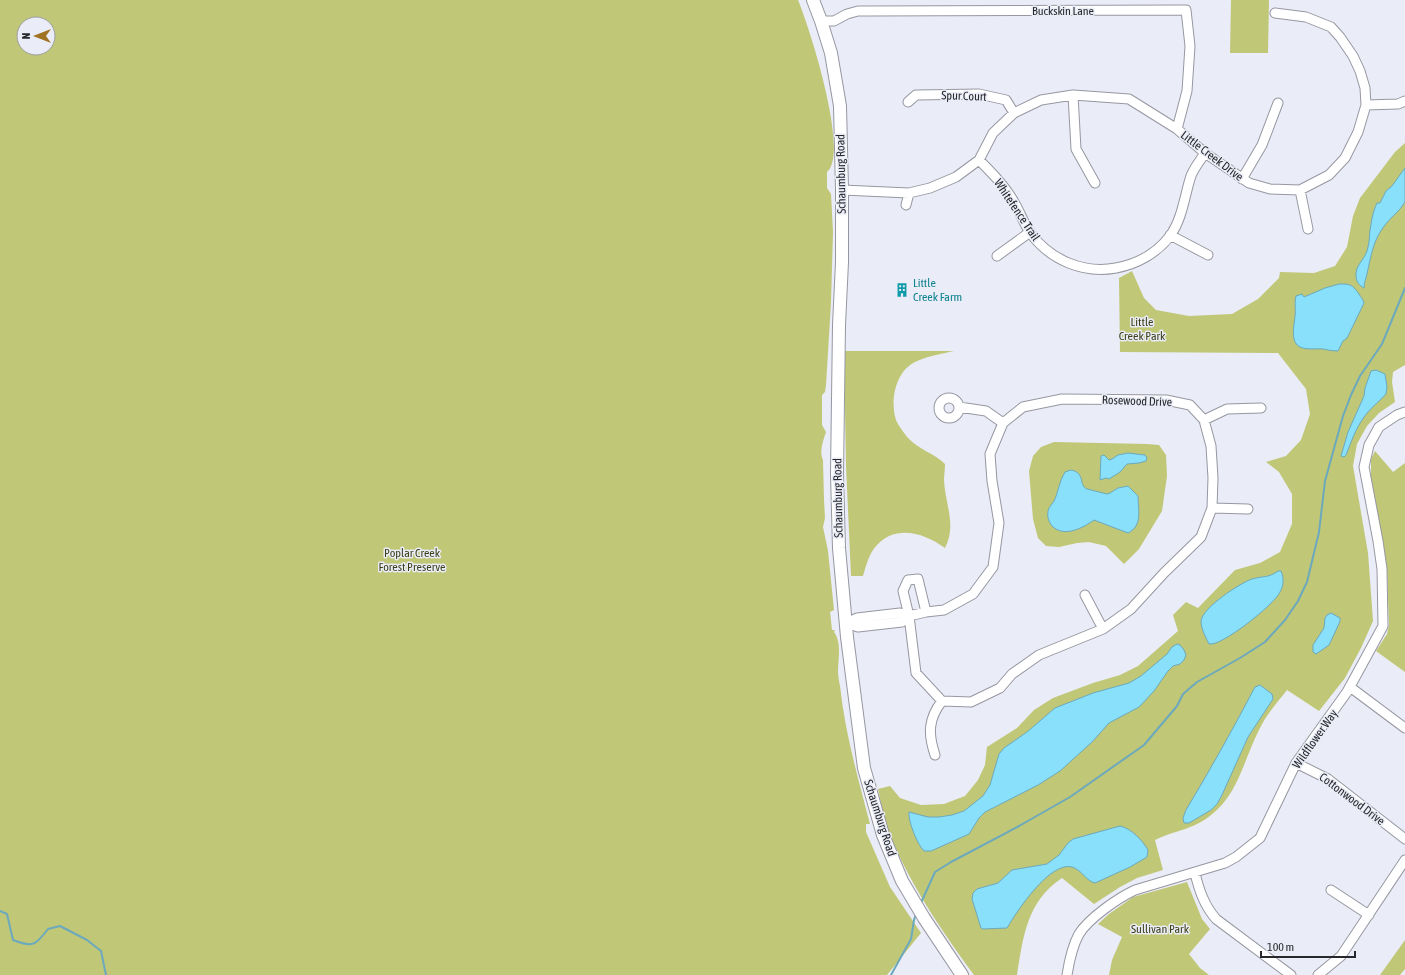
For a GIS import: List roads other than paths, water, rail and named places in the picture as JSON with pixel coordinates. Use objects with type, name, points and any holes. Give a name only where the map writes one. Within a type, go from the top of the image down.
[{"type":"main road","name":"Schaumburg Road","points":[[813,0],[831,53],[840,106],[842,190],[837,474],[839,548],[846,623],[864,768],[883,835],[902,881],[962,975]]},
{"type":"street","name":"Buckskin Lane","points":[[821,21],[834,21],[847,14],[858,11],[1186,10],[1190,46],[1187,91],[1177,129]]},
{"type":"street","name":"Little Creek Drive","points":[[842,190],[909,193],[930,188],[956,177],[979,160],[994,133],[1014,113],[1041,100],[1073,95],[1129,99],[1177,129],[1205,153],[1249,183],[1270,189],[1300,190],[1329,175],[1345,158],[1358,132],[1366,105],[1365,88],[1360,71],[1353,56],[1340,37],[1330,27],[1306,17],[1275,13]]},
{"type":"street","name":"Spur Court","points":[[908,102],[916,95],[979,94],[1006,100],[1014,113]]},
{"type":"street","points":[[1073,95],[1076,149],[1095,183]]},
{"type":"street","points":[[1366,105],[1398,104],[1405,101]]},
{"type":"street","points":[[1242,179],[1262,145],[1278,104]]},
{"type":"street","name":"Whitefence Trail","points":[[979,160],[1008,192],[1030,232],[1047,251],[1055,257],[1079,267],[1098,270],[1120,268],[1146,258],[1162,244],[1170,235],[1181,215],[1190,178],[1205,153]]},
{"type":"street","points":[[1300,190],[1308,229]]},
{"type":"street","points":[[906,205],[909,193]]},
{"type":"street","points":[[997,256],[1030,232]]},
{"type":"street","points":[[1170,235],[1208,255]]},
{"type":"street","name":"Rosewood Drive","points":[[846,623],[857,618],[900,613],[909,616],[944,610],[973,594],[993,567],[999,523],[992,481],[990,454],[1003,423],[1023,407],[1062,399],[1166,400],[1190,405],[1204,420],[1211,446],[1213,478],[1212,508],[1201,537],[1131,608],[1103,629],[1039,654],[1012,674],[1000,688],[971,702],[942,701]]},
{"type":"street","points":[[959,407],[986,410],[1003,423]]},
{"type":"street","points":[[1204,420],[1227,409],[1260,408]]},
{"type":"street","name":"Wildflower Way","points":[[1067,975],[1076,940],[1085,925],[1126,894],[1220,865],[1236,857],[1260,838],[1296,763],[1350,687],[1383,626],[1382,570],[1364,467],[1369,445],[1378,427],[1397,415],[1405,412]]},
{"type":"street","points":[[1212,508],[1248,509]]},
{"type":"street","points":[[926,612],[918,579],[908,580],[903,591],[909,616],[916,673],[942,701],[935,710],[930,727],[930,741],[935,755]]},
{"type":"street","points":[[1085,594],[1103,629]]},
{"type":"street","points":[[1350,687],[1405,728]]},
{"type":"street","name":"Cottonwood Drive","points":[[1296,763],[1328,779],[1405,840]]},
{"type":"street","points":[[1318,975],[1341,956],[1405,860]]},
{"type":"street","points":[[1194,873],[1207,908],[1216,919],[1291,975]]},
{"type":"street","points":[[1331,890],[1369,915]]},
{"type":"water","points":[[1405,168],[1405,202],[1385,225],[1375,242],[1364,288],[1357,282],[1356,272],[1367,251],[1371,221],[1375,208],[1377,203],[1380,203],[1386,191],[1392,186]]},
{"type":"water","points":[[1339,284],[1352,286],[1364,303],[1347,338],[1343,341],[1338,351],[1300,347],[1295,342],[1294,336],[1296,296],[1302,294],[1304,297]]},
{"type":"water","points":[[1376,370],[1385,374],[1387,387],[1386,394],[1361,421],[1346,455],[1344,457],[1341,456],[1348,432],[1364,396],[1371,371]]},
{"type":"water","points":[[1128,453],[1145,455],[1147,458],[1146,461],[1127,464],[1120,472],[1109,479],[1106,478],[1100,480],[1101,456],[1104,455],[1109,460],[1118,455]]},
{"type":"water","points":[[1071,470],[1079,474],[1084,487],[1087,489],[1107,494],[1118,488],[1128,486],[1138,496],[1139,517],[1133,530],[1128,533],[1094,520],[1079,529],[1068,531],[1057,530],[1052,526],[1048,518],[1049,509],[1054,501],[1065,472]]},
{"type":"water","points":[[1281,571],[1283,582],[1276,598],[1259,615],[1247,624],[1224,639],[1209,644],[1201,621],[1203,616],[1214,603],[1246,581],[1268,576]]},
{"type":"water","points":[[1331,613],[1340,618],[1340,621],[1329,645],[1316,654],[1313,652],[1313,645],[1324,628],[1325,618]]},
{"type":"water","points":[[1177,644],[1184,650],[1186,655],[1184,660],[1180,664],[1173,666],[1168,671],[1154,691],[1139,707],[1109,723],[1092,742],[1060,771],[1038,785],[985,812],[979,818],[969,834],[931,851],[924,851],[921,848],[911,826],[909,812],[928,817],[939,817],[964,811],[983,796],[990,785],[999,754],[1004,748],[1027,732],[1055,708],[1093,693],[1129,683],[1141,676]]},
{"type":"water","points":[[1260,685],[1272,694],[1273,699],[1248,737],[1222,795],[1217,804],[1211,810],[1189,823],[1184,823],[1183,818],[1186,810],[1255,687]]},
{"type":"water","points":[[1120,826],[1133,832],[1143,842],[1148,850],[1147,857],[1130,867],[1095,883],[1075,868],[1063,867],[1044,879],[1018,910],[1007,928],[981,928],[972,899],[973,893],[977,889],[998,883],[1012,870],[1047,864],[1059,855],[1073,839]]},
{"type":"waterway","points":[[920,905],[935,872],[1070,797],[1144,745],[1177,706],[1183,694],[1197,682],[1265,642],[1285,620],[1298,601],[1307,582],[1319,532],[1325,481],[1343,416],[1360,376],[1382,344],[1405,288]]},
{"type":"waterway","points":[[0,911],[7,914],[13,940],[25,944],[34,944],[48,929],[60,926],[87,940],[101,951],[106,975]]},
{"type":"waterway","points":[[891,975],[911,939],[916,914]]},
{"type":"place","name":"Little Creek Farm","points":[[902,290]]},
{"type":"park label","name":"Little Creek Park","points":[[1142,329]]},
{"type":"park label","name":"Poplar Creek Forest Preserve","points":[[412,560]]},
{"type":"park label","name":"Sullivan Park","points":[[1160,929]]}]
